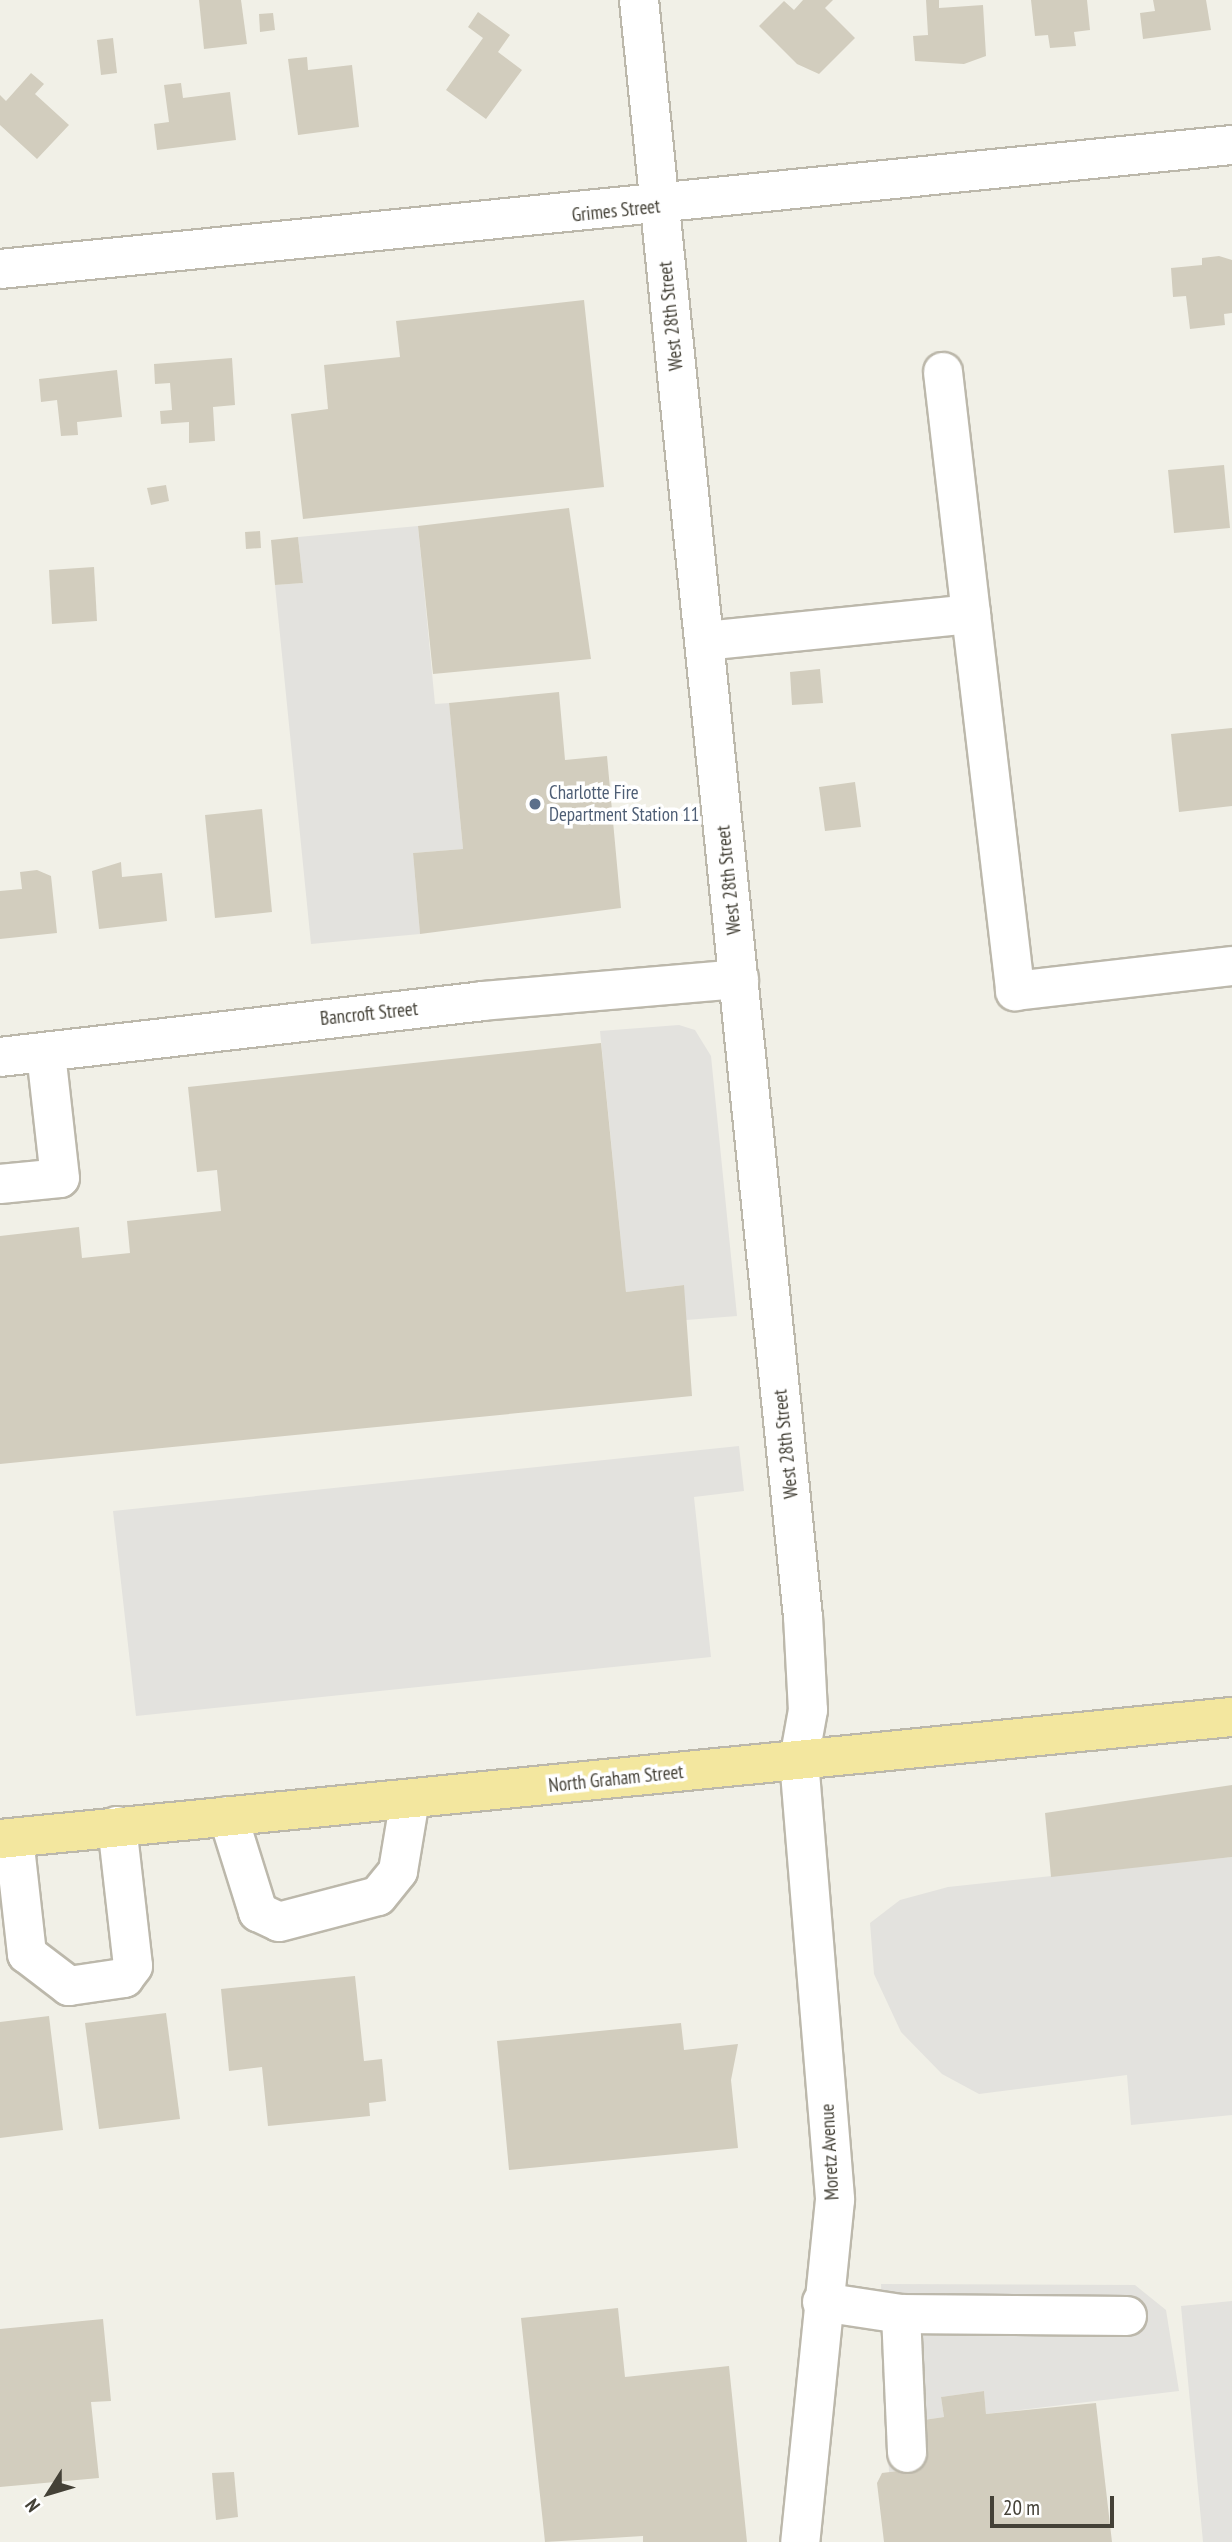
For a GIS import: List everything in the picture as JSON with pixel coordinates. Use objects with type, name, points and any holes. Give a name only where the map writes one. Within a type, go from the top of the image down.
[{"type":"main road","name":"North Graham Street","points":[[7,1838],[1232,1717]]},
{"type":"street","name":"West 28th Street","points":[[639,0],[803,1616],[808,1710],[799,1760]]},
{"type":"street","name":"Grimes Street","points":[[0,269],[660,206],[1232,145]]},
{"type":"street","points":[[943,372],[1015,990],[1232,966]]},
{"type":"street","points":[[705,641],[971,614]]},
{"type":"street","name":"Bancroft Street","points":[[0,1057],[482,1001],[739,979]]},
{"type":"street","points":[[0,1184],[60,1178],[46,1053]]},
{"type":"street","name":"Moretz Avenue","points":[[799,1760],[835,2200],[822,2302],[800,2542]]},
{"type":"street","points":[[228,1816],[258,1912],[279,1922],[378,1896],[398,1871],[410,1799]]},
{"type":"street","points":[[7,1838],[27,1954],[69,1986],[124,1978],[133,1966],[117,1826]]},
{"type":"street","points":[[822,2302],[901,2314],[1127,2316]]},
{"type":"street","points":[[901,2314],[906,2453]]},
{"type":"shaded area","points":[[418,526],[435,704],[449,703],[463,849],[413,853],[420,934],[311,944],[275,585],[303,583],[298,537]]},
{"type":"shaded area","points":[[679,1025],[695,1030],[711,1056],[737,1316],[686,1320],[683,1285],[626,1292],[600,1031]]},
{"type":"shaded area","points":[[739,1446],[744,1491],[694,1497],[711,1657],[136,1716],[113,1511]]},
{"type":"shaded area","points":[[1232,1857],[1232,2115],[1131,2125],[1127,2075],[979,2094],[942,2074],[901,2032],[874,1974],[870,1923],[900,1900],[948,1887]]},
{"type":"shaded area","points":[[881,2284],[1135,2285],[1166,2310],[1179,2391],[986,2414],[984,2391],[941,2397],[944,2417],[917,2421],[922,2468],[889,2472]]},
{"type":"shaded area","points":[[1232,2301],[1232,2542],[1203,2542],[1181,2306]]},
{"type":"building","points":[[199,0],[241,0],[247,44],[204,49]]},
{"type":"building","points":[[803,0],[833,0],[825,8],[855,38],[819,74],[797,64],[759,26],[784,1],[794,10]]},
{"type":"building","points":[[926,0],[939,0],[939,8],[983,5],[986,56],[964,64],[915,61],[913,36],[928,35]]},
{"type":"building","points":[[1031,0],[1087,0],[1090,30],[1074,32],[1076,46],[1050,48],[1048,35],[1035,36]]},
{"type":"building","points":[[1153,0],[1206,0],[1211,30],[1143,39],[1140,13],[1155,11]]},
{"type":"building","points":[[478,12],[510,35],[498,52],[522,70],[486,119],[446,90],[483,38],[468,27]]},
{"type":"building","points":[[273,13],[275,30],[260,32],[259,14]]},
{"type":"building","points":[[113,38],[117,73],[101,75],[97,40]]},
{"type":"building","points":[[307,57],[308,70],[352,65],[359,127],[298,135],[288,59]]},
{"type":"building","points":[[31,73],[44,84],[35,94],[69,125],[37,159],[0,125],[0,95],[6,101]]},
{"type":"building","points":[[181,83],[183,98],[230,92],[236,140],[157,150],[154,124],[169,122],[164,85]]},
{"type":"building","points":[[1219,256],[1232,260],[1232,313],[1224,314],[1225,325],[1190,329],[1186,296],[1173,297],[1171,268],[1202,265],[1202,258]]},
{"type":"building","points":[[584,300],[604,487],[303,519],[291,414],[328,409],[324,365],[400,357],[396,321]]},
{"type":"building","points":[[232,358],[235,405],[213,407],[215,441],[189,443],[189,422],[161,424],[160,411],[172,410],[170,383],[155,384],[154,364]]},
{"type":"building","points":[[117,370],[122,417],[77,422],[78,435],[61,436],[57,400],[41,402],[39,379]]},
{"type":"building","points":[[1224,465],[1230,528],[1174,533],[1168,470]]},
{"type":"building","points":[[166,485],[169,501],[151,505],[147,488]]},
{"type":"building","points":[[569,508],[591,659],[433,674],[418,526]]},
{"type":"building","points":[[260,531],[261,548],[246,549],[245,532]]},
{"type":"building","points":[[298,537],[303,583],[275,585],[271,540]]},
{"type":"building","points":[[94,567],[97,621],[52,624],[49,570]]},
{"type":"building","points":[[820,669],[823,703],[792,705],[790,672]]},
{"type":"building","name":"Charlotte Fire Department Station 11","points":[[559,692],[565,760],[607,756],[621,908],[420,934],[413,853],[463,849],[449,703]]},
{"type":"building","points":[[1232,728],[1232,806],[1179,812],[1171,734]]},
{"type":"building","points":[[855,782],[861,827],[825,831],[819,787]]},
{"type":"building","points":[[262,809],[272,912],[215,918],[205,815]]},
{"type":"building","points":[[121,862],[122,877],[162,873],[167,921],[99,929],[92,871]]},
{"type":"building","points":[[37,870],[51,876],[57,933],[0,939],[0,891],[22,889],[20,872]]},
{"type":"building","points":[[601,1043],[626,1292],[684,1285],[692,1396],[0,1464],[0,1236],[79,1227],[82,1258],[130,1253],[127,1221],[221,1211],[217,1170],[197,1172],[188,1087]]},
{"type":"building","points":[[1232,1785],[1232,1857],[1051,1877],[1045,1813]]},
{"type":"building","points":[[355,1976],[364,2061],[382,2059],[386,2101],[369,2103],[370,2116],[268,2126],[262,2067],[229,2071],[221,1989]]},
{"type":"building","points":[[166,2013],[180,2119],[99,2129],[85,2023]]},
{"type":"building","points":[[49,2016],[63,2130],[0,2138],[0,2022]]},
{"type":"building","points":[[681,2023],[684,2050],[738,2044],[731,2080],[738,2148],[509,2170],[497,2041]]},
{"type":"building","points":[[618,2308],[625,2377],[729,2366],[747,2542],[643,2542],[643,2536],[545,2542],[521,2318]]},
{"type":"building","points":[[103,2319],[111,2401],[91,2402],[99,2478],[0,2487],[0,2329]]},
{"type":"building","points":[[984,2391],[986,2414],[1096,2403],[1112,2542],[884,2542],[877,2483],[882,2473],[922,2468],[917,2421],[944,2417],[941,2397]]},
{"type":"building","points":[[234,2472],[238,2517],[216,2520],[212,2473]]},
{"type":"place","name":"Charlotte Fire Department Station 11","points":[[535,804]]}]
